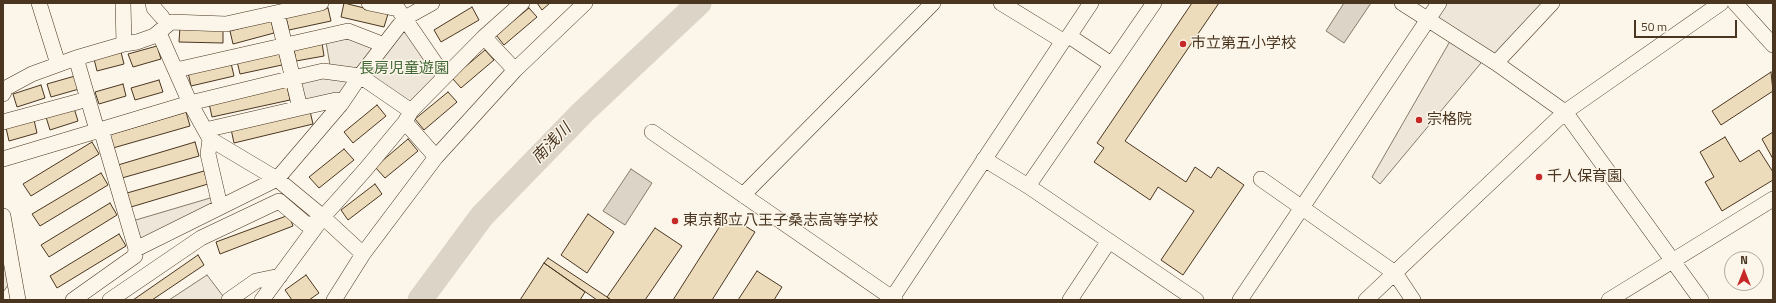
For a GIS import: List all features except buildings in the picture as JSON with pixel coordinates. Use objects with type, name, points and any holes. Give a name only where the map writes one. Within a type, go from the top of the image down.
[{"type":"street","points":[[39,3],[58,64]]},
{"type":"street","points":[[124,3],[124,44]]},
{"type":"street","points":[[152,3],[154,8],[162,17]]},
{"type":"street","points":[[3,94],[6,88],[32,74],[76,58],[124,44],[137,42],[159,33],[171,22],[226,24],[321,3]]},
{"type":"street","points":[[369,3],[398,9],[444,76]]},
{"type":"street","points":[[136,249],[276,179],[340,104],[405,18],[432,3]]},
{"type":"street","points":[[262,300],[321,220],[408,116],[444,76],[522,3]]},
{"type":"street","points":[[334,300],[363,254],[436,157],[515,70],[585,3]]},
{"type":"street","points":[[743,195],[933,3]]},
{"type":"street","points":[[1001,3],[1111,64]]},
{"type":"street","points":[[652,132],[893,299],[984,159],[1091,3]]},
{"type":"street","points":[[1028,186],[1154,3]]},
{"type":"street","points":[[1402,3],[1496,63],[1565,112],[1701,300]]},
{"type":"street","points":[[1240,300],[1439,3]]},
{"type":"street","points":[[1496,63],[1552,3]]},
{"type":"street","points":[[1366,300],[1565,112],[1721,3]]},
{"type":"street","points":[[1735,3],[1773,45]]},
{"type":"street","points":[[277,13],[286,45],[300,108]]},
{"type":"street","points":[[176,70],[348,31],[384,45]]},
{"type":"street","points":[[159,33],[190,103],[207,134],[208,154],[220,206]]},
{"type":"street","points":[[484,37],[515,70]]},
{"type":"street","points":[[73,300],[135,256],[136,249],[103,136],[97,130],[76,58]]},
{"type":"street","points":[[3,159],[190,103],[323,71],[360,76],[408,116],[436,157]]},
{"type":"street","points":[[3,122],[88,99]]},
{"type":"street","points":[[207,134],[300,108],[336,100],[340,104]]},
{"type":"street","points":[[207,134],[276,179],[321,220],[363,254]]},
{"type":"street","points":[[984,159],[1028,186],[1196,300]]},
{"type":"street","points":[[1261,179],[1395,272],[1413,300]]},
{"type":"street","points":[[1609,300],[1674,262],[1773,199]]},
{"type":"street","points":[[110,300],[201,238],[279,200],[306,224],[321,220]]},
{"type":"street","points":[[3,216],[18,300]]},
{"type":"street","points":[[1070,300],[1109,241]]},
{"type":"street","points":[[229,300],[256,281],[280,276]]},
{"type":"green space","name":"宗格院","points":[[1447,3],[1552,3],[1496,63],[1486,57],[1380,184],[1372,177],[1453,36],[1433,24]]},
{"type":"green space","name":"長房児童遊園","points":[[405,18],[444,76],[411,111],[360,76],[341,104],[300,108],[293,78],[331,71],[325,36],[351,32],[384,45]]},
{"type":"green space","points":[[217,196],[220,206],[136,249],[129,222]]},
{"type":"green space","points":[[3,256],[9,284],[3,292]]},
{"type":"green space","points":[[207,275],[226,300],[169,300]]},
{"type":"shaded area","points":[[1344,3],[1371,3],[1344,43],[1326,31]]},
{"type":"shaded area","points":[[631,169],[652,183],[625,225],[603,211]]},
{"type":"waterway","name":"南浅川","points":[[420,300],[482,216],[582,113],[699,3]]},
{"type":"place","name":"市立第五小学校","points":[[1183,44]]},
{"type":"place","name":"宗格院","points":[[1419,120]]},
{"type":"place","name":"千人保育園","points":[[1539,177]]},
{"type":"place","name":"東京都立八王子桑志高等学校","points":[[675,221]]}]
